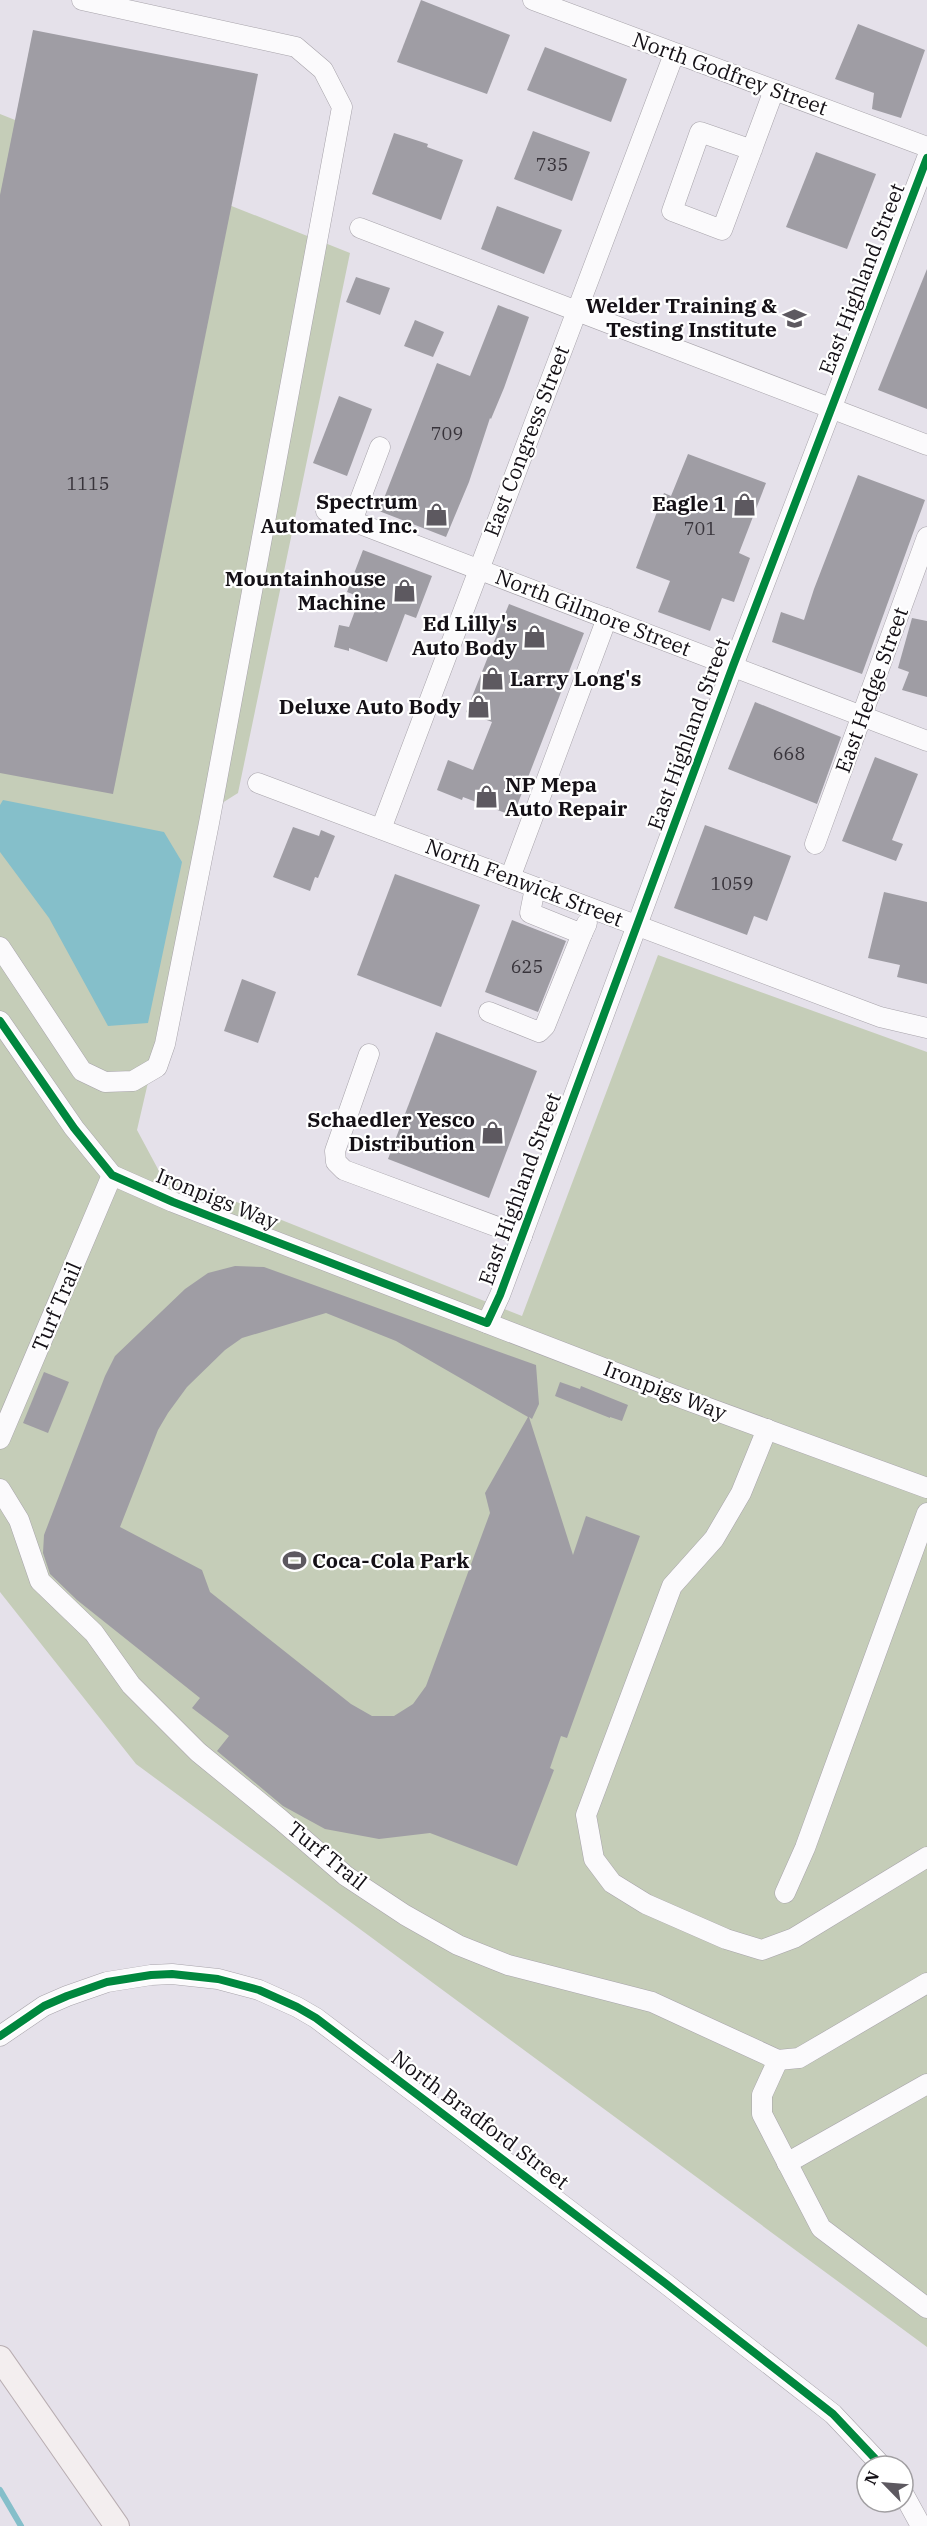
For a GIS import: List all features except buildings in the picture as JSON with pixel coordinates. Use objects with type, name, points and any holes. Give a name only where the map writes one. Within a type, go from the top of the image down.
[{"type":"main road","points":[[5,2365],[117,2526]]},
{"type":"street","points":[[0,946],[82,1071],[105,1082],[124,1082],[133,1081],[157,1067],[165,1044],[209,823],[342,107],[323,70],[296,47],[82,0]]},
{"type":"street","name":"North Godfrey Street","points":[[533,0],[927,147]]},
{"type":"street","name":"East Congress Street","points":[[381,829],[674,54]]},
{"type":"street","points":[[752,150],[700,132],[672,211],[722,230],[752,150],[774,90]]},
{"type":"street","name":"East Highland Street","points":[[487,1323],[500,1296],[733,666],[927,158]]},
{"type":"street","points":[[360,228],[927,445]]},
{"type":"street","points":[[352,521],[380,447]]},
{"type":"street","name":"North Gilmore Street","points":[[326,512],[927,741]]},
{"type":"street","name":"East Hedge Street","points":[[815,844],[863,717],[919,584],[927,537]]},
{"type":"street","points":[[510,878],[607,618]]},
{"type":"street","name":"North Fenwick Street","points":[[258,783],[880,1017],[927,1028]]},
{"type":"street","points":[[535,888],[530,913],[582,934]]},
{"type":"street","points":[[489,1012],[539,1032],[545,1026],[593,909]]},
{"type":"street","name":"Ironpigs Way","points":[[0,1021],[74,1128],[112,1175],[172,1202],[487,1323],[927,1488]]},
{"type":"street","points":[[369,1054],[335,1151],[336,1162],[344,1170],[522,1236]]},
{"type":"street","name":"Turf Trail","points":[[0,1439],[112,1175]]},
{"type":"street","points":[[767,1429],[741,1493],[714,1539],[672,1586],[586,1815],[594,1859],[612,1883],[646,1904],[726,1939],[762,1950],[794,1938],[927,1857]]},
{"type":"street","name":"Turf Trail","points":[[0,1489],[19,1520],[40,1581],[94,1633],[131,1685],[198,1752],[280,1818],[346,1876],[405,1915],[458,1945],[508,1965],[652,2002],[778,2060]]},
{"type":"street","points":[[786,1893],[805,1848],[927,1513]]},
{"type":"street","name":"North Bradford Street","points":[[0,2036],[44,2006],[67,1996],[107,1982],[150,1975],[172,1974],[218,1979],[260,1990],[297,2007],[316,2018],[665,2283],[833,2415],[872,2454]]},
{"type":"street","points":[[927,1983],[799,2058],[778,2060],[762,2095],[762,2114],[821,2228],[927,2308]]},
{"type":"street","points":[[787,2163],[927,2084]]},
{"type":"street","points":[[0,2342],[5,2365]]},
{"type":"green space","name":"Coca-Cola Park","points":[[0,114],[350,253],[238,793],[211,810],[137,1130],[159,1171],[522,1316],[658,955],[927,1052],[927,2347],[136,1764],[0,1592]]},
{"type":"water","points":[[3,800],[164,832],[182,862],[148,1023],[108,1026],[49,918],[0,852],[0,805]]},
{"type":"waterway","points":[[0,2490],[21,2526]]},
{"type":"cycle path","points":[[0,1021],[74,1128],[112,1175],[173,1202],[487,1323],[500,1295],[733,666],[927,158]]},
{"type":"cycle path","points":[[0,2036],[44,2006],[67,1996],[107,1982],[151,1975],[172,1974],[218,1979],[259,1990],[297,2007],[316,2018],[665,2283],[833,2414],[871,2454]]},
{"type":"place","name":"Welder Training & Testing Institute","points":[[795,318]]},
{"type":"place","name":"Eagle 1","points":[[744,504]]},
{"type":"place","name":"Spectrum Automated Inc.","points":[[436,514]]},
{"type":"place","name":"Mountainhouse Machine","points":[[404,591]]},
{"type":"place","name":"Ed Lilly's Auto Body","points":[[535,636]]},
{"type":"place","name":"Larry Long's","points":[[492,679]]},
{"type":"place","name":"Deluxe Auto Body","points":[[479,707]]},
{"type":"place","name":"NP Mepa Auto Repair","points":[[487,797]]},
{"type":"place","name":"Schaedler Yesco Distribution","points":[[493,1132]]},
{"type":"place","name":"Coca-Cola Park","points":[[294,1561]]}]
